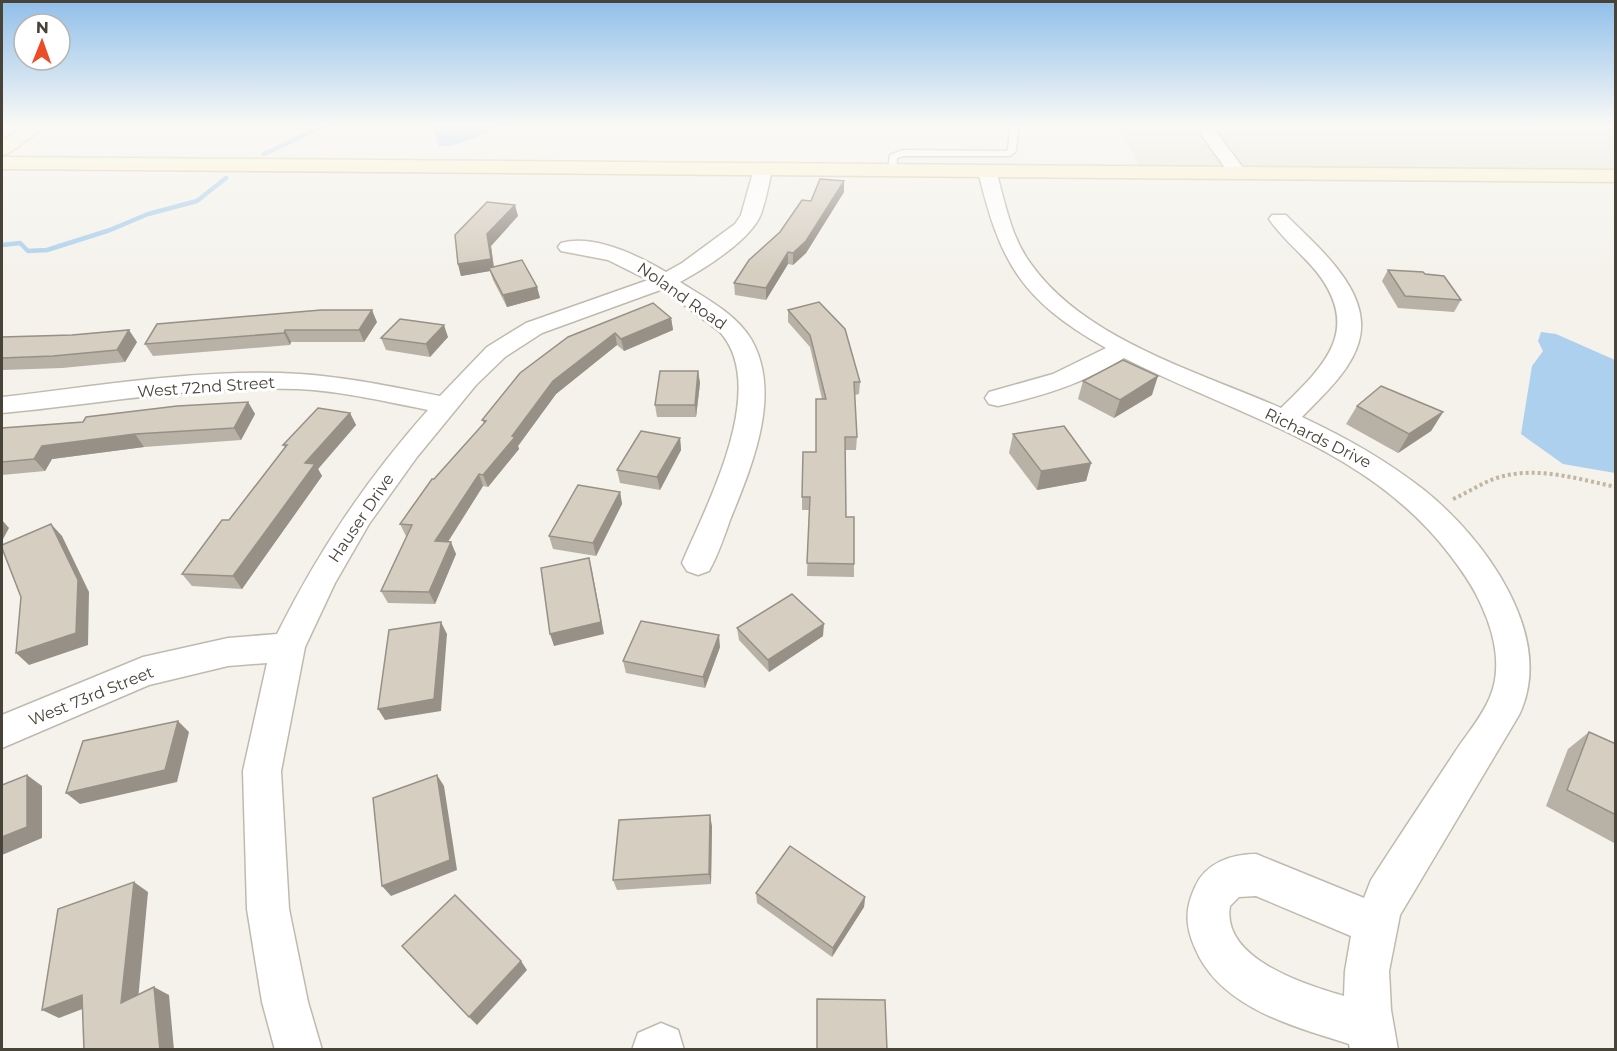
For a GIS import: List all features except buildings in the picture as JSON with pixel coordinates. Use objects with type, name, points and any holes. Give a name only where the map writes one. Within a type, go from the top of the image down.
[{"type":"street","name":"Hauser Drive","points":[[299,1050],[285,1002],[268,909],[262,771],[288,647],[320,580],[358,517],[445,405],[496,352],[518,336],[561,317],[665,281],[690,268],[743,228],[751,215],[762,174]]},
{"type":"street","name":"Richards Drive","points":[[988,174],[1006,240],[1017,261],[1030,278],[1063,311],[1121,349],[1346,448],[1378,467],[1426,508],[1467,554],[1484,579],[1505,625],[1513,672],[1506,705],[1386,895],[1374,924],[1365,969],[1372,1038]]},
{"type":"street","points":[[1370,174],[1616,176]]},
{"type":"street","points":[[1279,219],[1341,290],[1352,316],[1350,339],[1337,363],[1284,420]]},
{"type":"street","name":"Noland Road","points":[[568,247],[593,248],[622,256],[665,281],[713,315],[740,341],[752,374],[751,412],[742,448],[698,563]]},
{"type":"street","points":[[998,398],[1040,389],[1100,363],[1121,349]]},
{"type":"street","name":"West 72nd Street","points":[[2,405],[215,383],[280,381],[319,383],[445,405]]},
{"type":"street","name":"West 73rd Street","points":[[2,732],[143,672],[228,652],[288,647]]},
{"type":"street","points":[[1372,1038],[1249,983],[1222,954],[1210,933],[1207,914],[1212,897],[1220,885],[1236,874],[1256,875],[1374,924]]},
{"type":"path","points":[[1426,508],[1457,498],[1500,476],[1518,474],[1550,475],[1616,487]]},
{"type":"water","points":[[1541,332],[1556,334],[1615,360],[1615,473],[1563,464],[1521,434],[1532,366],[1543,351],[1538,341]]},
{"type":"waterway","points":[[2,245],[20,243],[28,251],[47,250],[110,230],[148,214],[197,201],[226,178]]}]
